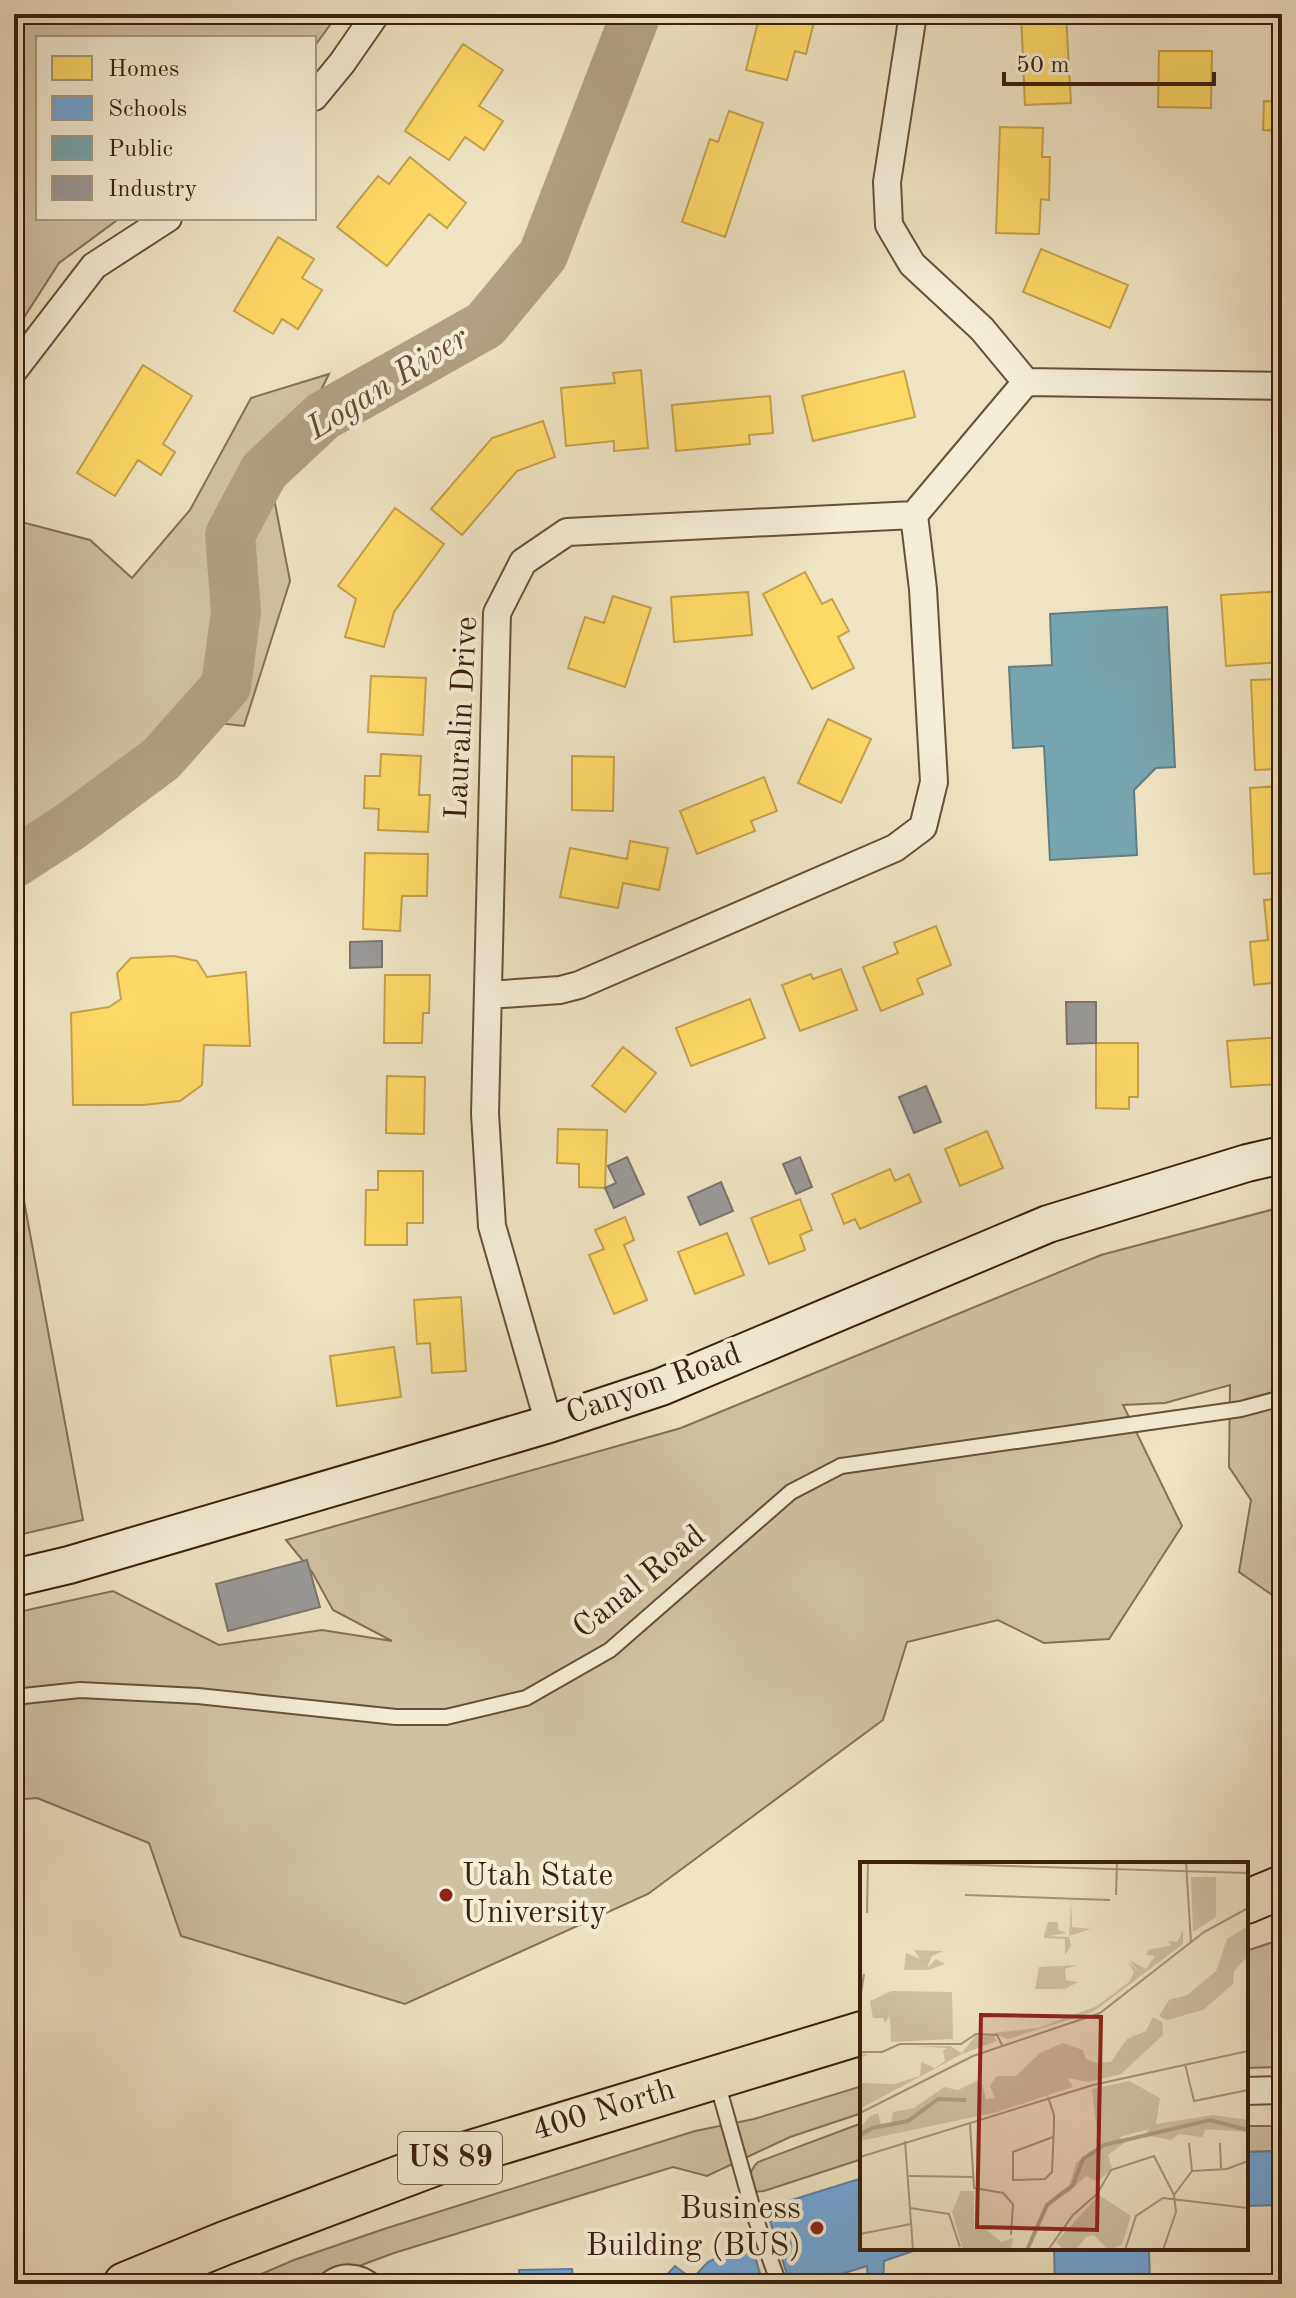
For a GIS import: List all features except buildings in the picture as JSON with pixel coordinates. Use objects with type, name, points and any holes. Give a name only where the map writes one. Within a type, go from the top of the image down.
[{"type":"main road","points":[[1248,1901],[1282,1887]]},
{"type":"main road","name":"400 North","points":[[125,2284],[451,2158],[860,2034]]},
{"type":"street","points":[[316,95],[376,14]]},
{"type":"street","points":[[913,14],[887,182],[889,225],[912,264],[982,329],[1026,382],[1282,386]]},
{"type":"street","points":[[14,370],[94,266],[165,220]]},
{"type":"street","points":[[488,995],[560,990],[579,985],[895,848],[923,827],[934,782],[923,589],[914,515],[1026,382]]},
{"type":"street","name":"Lauralin Drive","points":[[549,1424],[492,1226],[485,1114],[497,613],[523,562],[567,532],[914,515]]},
{"type":"street","name":"Canyon Road","points":[[14,1578],[69,1565],[549,1424],[661,1387],[1048,1224],[1282,1155]]},
{"type":"street","points":[[1248,2091],[1282,2090]]},
{"type":"lane","name":"Canal Road","points":[[14,1697],[80,1690],[198,1696],[396,1717],[459,1714],[526,1698],[610,1650],[791,1492],[841,1466],[1241,1409],[1282,1398]]},
{"type":"lane","points":[[716,2077],[755,2217],[779,2284]]},
{"type":"lane","points":[[323,2284],[339,2273],[351,2272],[363,2274],[376,2284]]},
{"type":"shaded area","points":[[14,14],[338,14],[316,44],[316,36],[36,36],[36,220],[117,220],[59,263],[14,333]]},
{"type":"shaded area","points":[[329,374],[272,488],[290,581],[244,726],[182,719],[14,845],[14,520],[90,540],[132,578],[190,510],[251,398]]},
{"type":"shaded area","points":[[14,1147],[83,1520],[14,1536]]},
{"type":"shaded area","points":[[1282,1207],[1282,1598],[1278,1599],[1239,1572],[1251,1500],[1229,1467],[1230,1385],[1165,1403],[1123,1405],[1182,1526],[1109,1639],[1044,1643],[998,1620],[907,1642],[883,1720],[648,1894],[405,2004],[181,1936],[149,1843],[37,1798],[14,1800],[14,1613],[113,1591],[219,1645],[322,1630],[392,1641],[333,1610],[312,1572],[286,1540],[681,1428],[1101,1255]]},
{"type":"shaded area","points":[[1282,1939],[1282,2067],[1248,2068],[1248,1950]]},
{"type":"shaded area","points":[[860,2087],[860,2114],[790,2137],[707,2176],[673,2167],[394,2253],[310,2284],[238,2284],[294,2260],[384,2229],[695,2131],[754,2119]]},
{"type":"shaded area","points":[[860,2124],[860,2160],[753,2192],[750,2176],[758,2162]]},
{"type":"shaded area","points":[[1248,2126],[1282,2126],[1282,2151],[1248,2152]]},
{"type":"waterway","name":"Logan River","points":[[14,863],[71,826],[161,759],[226,686],[236,612],[230,535],[264,471],[323,416],[485,325],[543,255],[636,14]]},
{"type":"place","name":"Utah State University","points":[[446,1895]]},
{"type":"place","name":"Business Building (BUS)","points":[[817,2228]]}]
